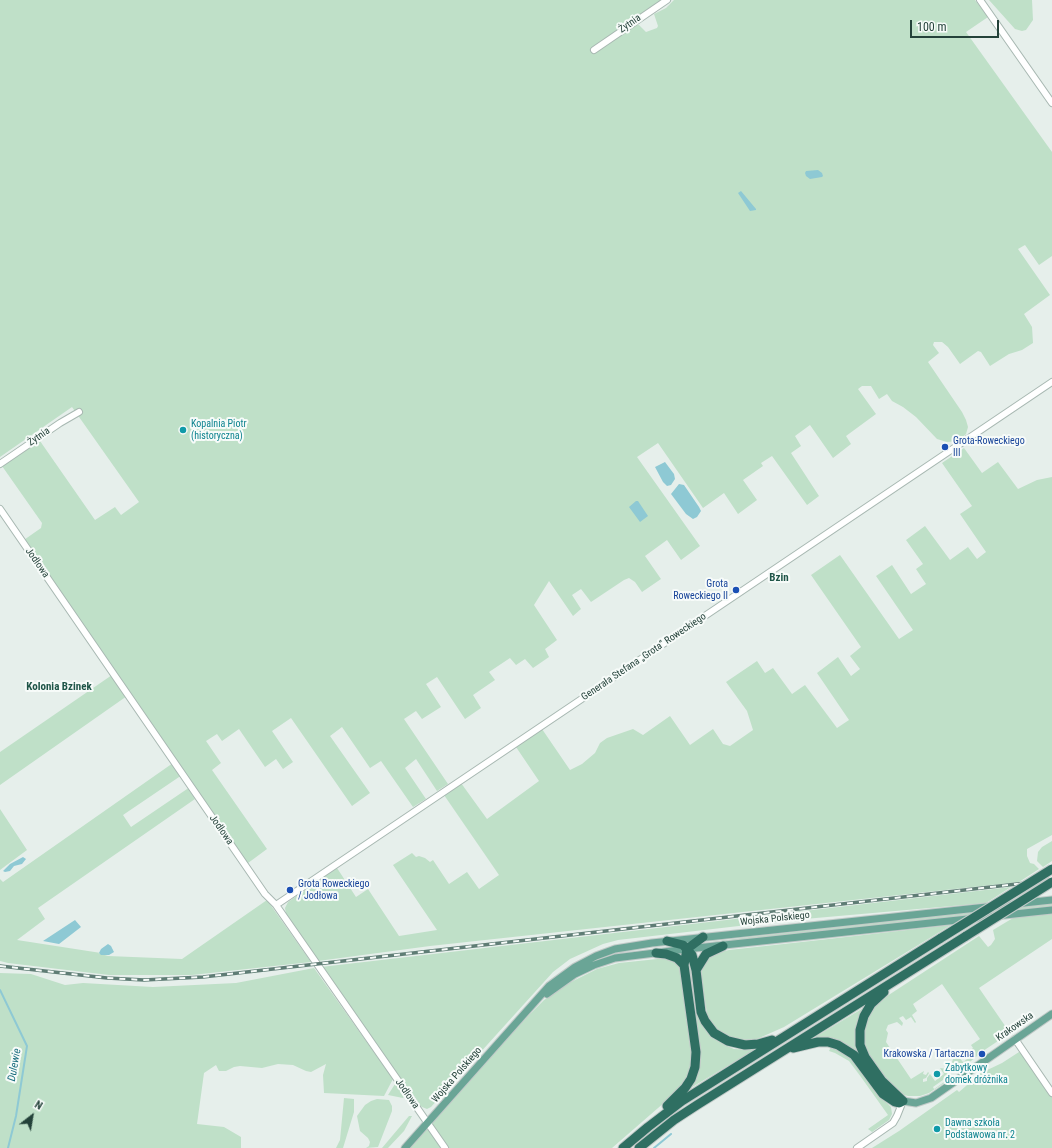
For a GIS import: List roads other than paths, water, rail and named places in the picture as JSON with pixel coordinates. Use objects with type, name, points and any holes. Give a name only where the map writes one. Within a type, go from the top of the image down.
[{"type":"highway","points":[[623,1148],[682,1101],[1052,869]]},
{"type":"highway","points":[[639,1148],[681,1115],[1052,882]]},
{"type":"highway","points":[[648,1127],[685,1088],[695,1068],[696,1052],[684,965],[687,949],[703,937]]},
{"type":"highway","points":[[667,941],[680,944],[692,955],[696,970],[701,1012],[708,1025],[718,1036],[735,1043],[752,1045],[764,1043],[794,1031]]},
{"type":"highway","points":[[696,970],[706,954],[723,946]]},
{"type":"highway","points":[[656,953],[666,954],[677,958],[684,965]]},
{"type":"highway","points":[[785,1050],[818,1042],[828,1042],[838,1045],[854,1056],[883,1094],[895,1102],[899,1103],[903,1101],[882,1081],[863,1053],[860,1040],[860,1026],[866,1011],[871,1004],[896,980]]},
{"type":"main road","name":"Wojska Polskiego","points":[[405,1148],[549,986],[582,963],[615,949],[667,941],[1052,900]]},
{"type":"main road","name":"Wojska Polskiego","points":[[523,1015],[553,989],[582,971],[615,958],[1052,910]]},
{"type":"main road","name":"Krakowska","points":[[903,1101],[916,1103],[931,1098],[1052,1014]]},
{"type":"street","name":"Żytnia","points":[[594,50],[667,0]]},
{"type":"street","points":[[980,0],[1052,103]]},
{"type":"street","name":"Generała Stefana „Grota” Roweckiego","points":[[276,905],[1052,382]]},
{"type":"street","name":"Żytnia","points":[[0,464],[60,423],[79,412]]},
{"type":"street","name":"Jodłowa","points":[[0,509],[265,894],[276,905],[445,1148]]},
{"type":"street","points":[[1016,1039],[1052,1093]]},
{"type":"street","points":[[858,1148],[892,1123],[897,1116],[903,1101]]},
{"type":"water","points":[[818,170],[822,173],[822,177],[810,179],[806,176],[806,171]]},
{"type":"water","points":[[741,191],[756,210],[750,211],[738,193]]},
{"type":"water","points":[[665,462],[674,474],[675,479],[671,485],[667,486],[663,482],[655,467]]},
{"type":"water","points":[[679,484],[684,485],[701,511],[697,517],[693,519],[686,514],[671,494]]},
{"type":"water","points":[[638,501],[648,516],[640,522],[629,507]]},
{"type":"water","points":[[23,857],[26,859],[22,864],[14,866],[10,871],[3,871],[10,864]]},
{"type":"water","points":[[75,920],[81,927],[59,944],[43,941]]},
{"type":"water","points":[[108,944],[114,952],[109,955],[101,955],[99,953],[101,949]]},
{"type":"waterway","name":"Dulewie","points":[[0,990],[27,1046],[16,1116],[8,1148]]},
{"type":"waterway","points":[[654,1148],[671,1134]]},
{"type":"railway","points":[[0,966],[107,978],[144,980],[203,977],[1052,880]]},
{"type":"place","name":"Kopalnia Piotr (historyczna)","points":[[183,430]]},
{"type":"place","name":"Grota-Roweckiego III","points":[[945,447]]},
{"type":"place","name":"Grota Roweckiego II","points":[[736,590]]},
{"type":"place","name":"Grota Roweckiego / Jodłowa","points":[[290,890]]},
{"type":"place","name":"Krakowska / Tartaczna","points":[[982,1054]]},
{"type":"place","name":"Zabytkowy domek dróżnika","points":[[937,1074]]},
{"type":"place","name":"Dawna szkoła Podstawowa nr. 2","points":[[937,1129]]},
{"type":"district","name":"Bzin","points":[[779,578]]},
{"type":"district","name":"Kolonia Bzinek","points":[[59,687]]}]
